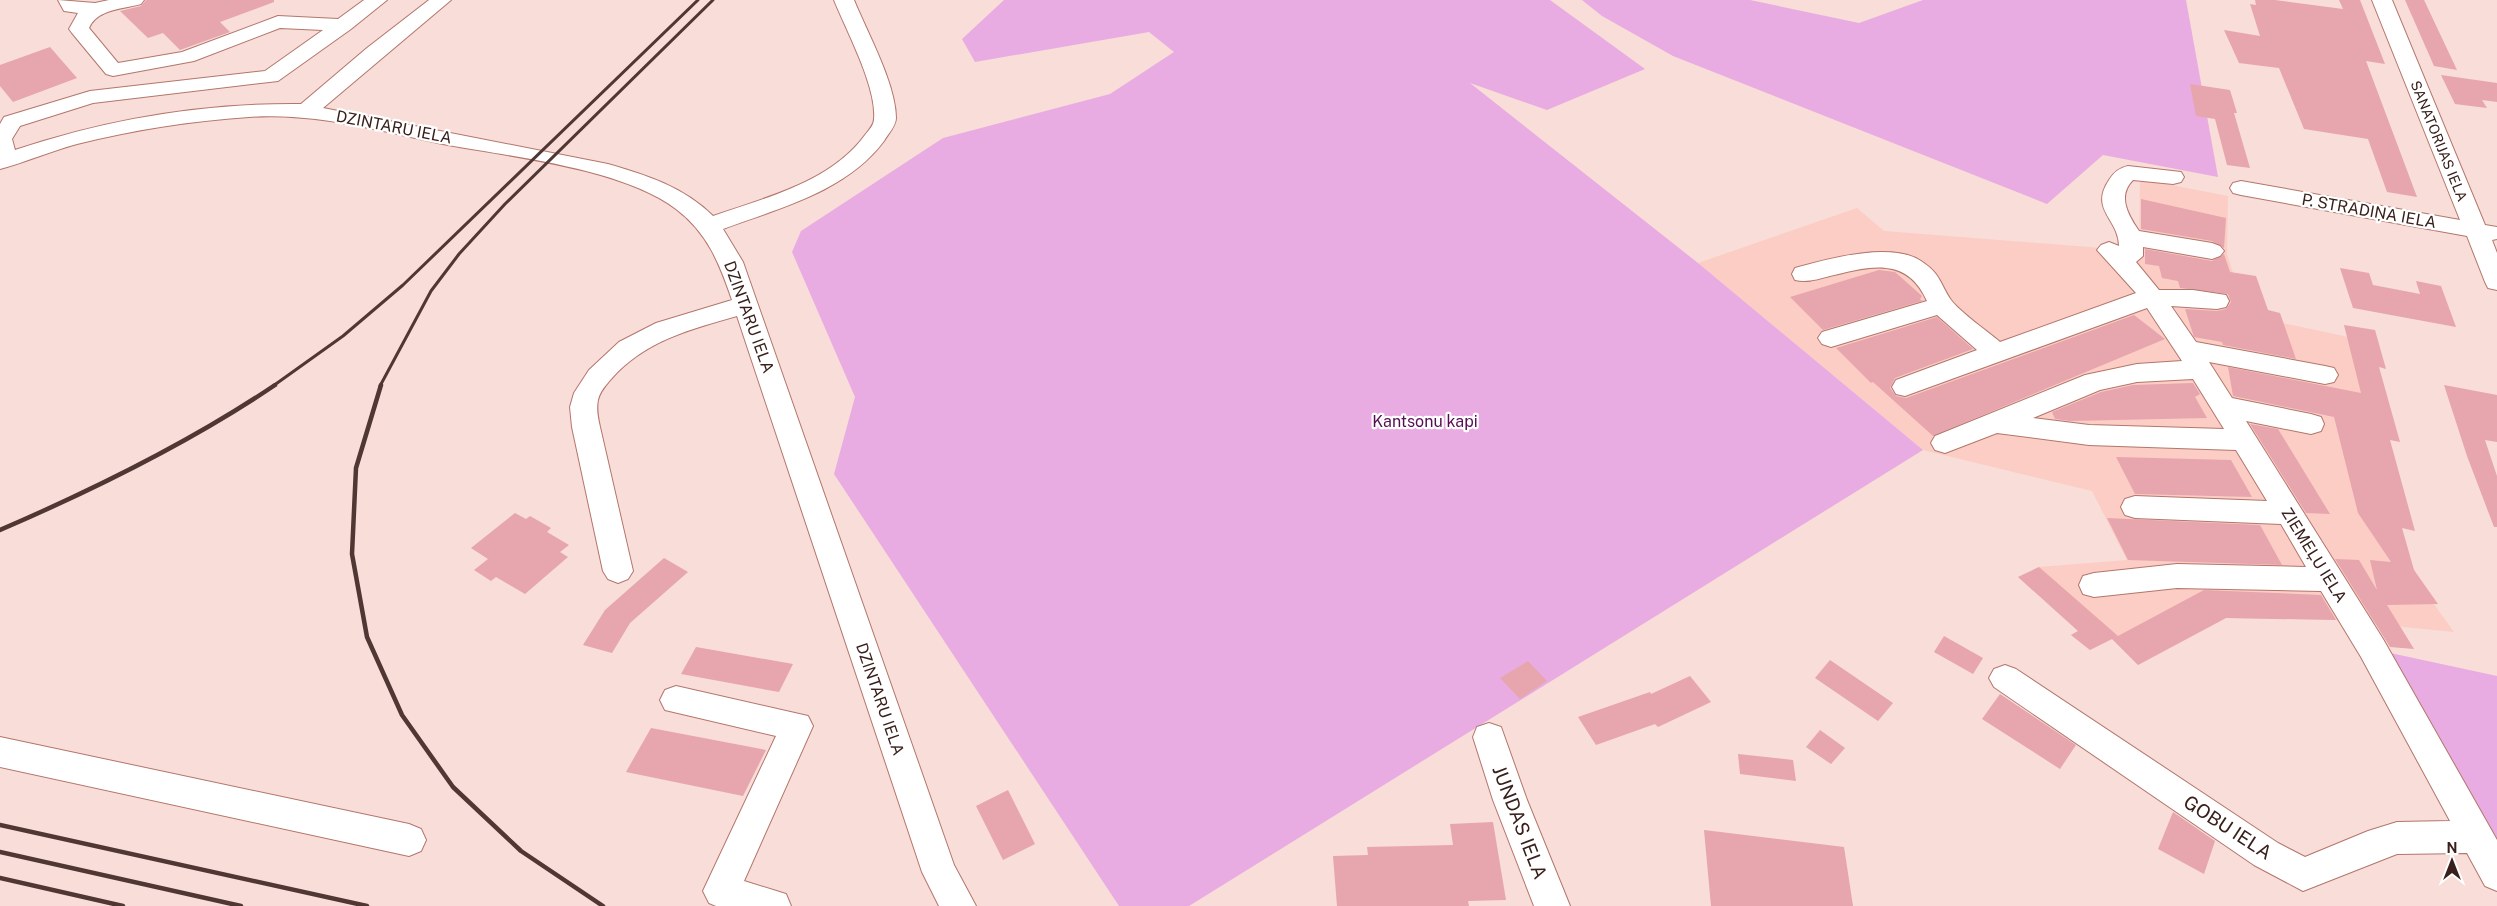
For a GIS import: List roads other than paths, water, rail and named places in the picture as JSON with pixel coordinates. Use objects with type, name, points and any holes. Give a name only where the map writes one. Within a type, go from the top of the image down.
[{"type":"street","points":[[68,0],[71,8],[95,9],[134,0]]},
{"type":"street","points":[[3,161],[1,139],[12,122],[90,97],[271,77],[376,0]]},
{"type":"street","points":[[306,111],[374,52],[441,0]]},
{"type":"street","points":[[709,226],[815,184],[847,166],[872,145],[885,120],[882,97],[844,0]]},
{"type":"street","name":"SANATORIJAS IELA","points":[[2382,0],[2487,232],[2497,282]]},
{"type":"street","points":[[95,9],[83,19],[79,29],[113,70],[187,57],[278,22],[344,25]]},
{"type":"street","name":"DZINTARU IELA","points":[[3,161],[70,139],[183,116],[251,110],[306,111],[583,164],[628,176],[659,189],[686,205],[709,226],[731,262],[939,872],[958,906]]},
{"type":"street","name":"ZIEMEĻU IELA","points":[[2173,177],[2128,173],[2119,180],[2112,193],[2120,244],[2131,271],[2152,297],[2194,359],[2242,440],[2372,648],[2497,874]]},
{"type":"street","name":"P. STRADIŅA IELA","points":[[2241,188],[2487,232]]},
{"type":"street","points":[[2120,244],[2212,251]]},
{"type":"street","points":[[1804,274],[1842,265],[1893,259],[1912,266],[1931,283],[1942,305],[1997,353]]},
{"type":"street","points":[[1905,387],[2127,304],[2152,297],[2182,297],[2217,301]]},
{"type":"street","points":[[618,571],[586,427],[584,404],[592,384],[605,366],[624,350],[646,336],[678,324],[746,305]]},
{"type":"street","points":[[1831,338],[1942,305]]},
{"type":"street","points":[[1946,442],[2094,382],[2194,359],[2325,374]]},
{"type":"street","points":[[2222,406],[2311,424]]},
{"type":"street","points":[[1996,423],[2089,435],[2242,440]]},
{"type":"street","points":[[2135,507],[2288,513]]},
{"type":"street","points":[[2094,584],[2177,576],[2330,579]]},
{"type":"street","name":"GOBU IELA","points":[[2005,678],[2266,854],[2303,874],[2368,847],[2397,838],[2476,837]]},
{"type":"street","points":[[676,700],[797,726],[721,891],[773,906]]},
{"type":"street","name":"JUNDAS IELA","points":[[1489,737],[1510,800],[1552,906]]},
{"type":"street","points":[[0,752],[410,840]]},
{"type":"railway","points":[[273,386],[343,336],[403,285],[698,0]]},
{"type":"railway","points":[[380,386],[431,291],[459,254],[505,204],[713,0]]},
{"type":"railway","points":[[0,530],[141,464],[209,426],[275,385]]},
{"type":"railway","points":[[381,385],[356,468],[352,554],[367,637],[402,715],[453,787],[521,851],[603,906]]},
{"type":"railway","points":[[0,825],[367,906]]},
{"type":"railway","points":[[0,852],[241,906]]},
{"type":"railway","points":[[0,878],[123,906]]},
{"type":"park label","name":"Kantsonu kapi","points":[[1425,421]]}]
